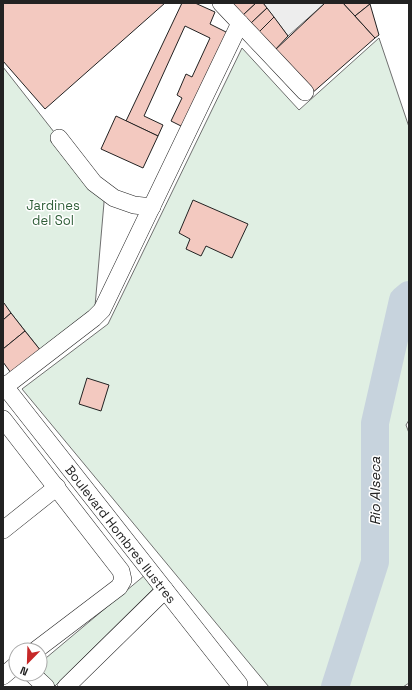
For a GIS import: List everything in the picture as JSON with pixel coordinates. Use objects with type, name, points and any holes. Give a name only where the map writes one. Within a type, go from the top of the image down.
[{"type":"street","points":[[221,3],[305,92]]},
{"type":"street","points":[[4,386],[94,318],[102,310],[240,23]]},
{"type":"street","points":[[59,138],[94,183],[114,198],[134,205],[152,207]]},
{"type":"street","name":"Boulevard Hombres Ilustres","points":[[4,386],[239,684]]},
{"type":"street","name":"Boulevard Hombres Ilustres","points":[[3,419],[121,571],[123,580],[119,587],[47,642]]},
{"type":"street","points":[[3,530],[56,487]]},
{"type":"street","points":[[66,687],[165,590]]},
{"type":"green space","points":[[379,38],[409,127],[409,420],[406,425],[409,433],[409,683],[403,687],[269,687],[22,389],[108,324],[242,48],[299,110]]},
{"type":"green space","name":"Jardines del Sol","points":[[3,67],[94,183],[105,191],[94,318],[45,356],[3,303]]},
{"type":"green space","points":[[145,575],[154,588],[55,686],[48,678],[48,656]]},
{"type":"shaded area","points":[[263,3],[325,3],[288,36]]},
{"type":"building","points":[[3,3],[165,3],[45,109],[3,61]]},
{"type":"building","points":[[182,3],[195,3],[215,12],[210,24],[228,33],[183,127],[171,121],[182,98],[177,95],[186,74],[192,77],[210,38],[185,26],[144,116],[163,125],[158,136],[126,121]]},
{"type":"building","points":[[230,3],[256,3],[242,16]]},
{"type":"building","points":[[256,3],[263,3],[267,8],[250,24],[242,16]]},
{"type":"building","points":[[325,3],[343,3],[375,38],[311,94],[274,51]]},
{"type":"building","points":[[343,3],[369,3],[370,4],[355,16]]},
{"type":"building","points":[[370,4],[379,35],[375,38],[355,16]]},
{"type":"building","points":[[267,8],[274,17],[258,33],[250,24]]},
{"type":"building","points":[[274,17],[288,36],[274,51],[258,33]]},
{"type":"building","points":[[116,116],[158,136],[143,168],[101,149]]},
{"type":"building","points":[[193,200],[248,224],[232,258],[206,246],[201,256],[186,249],[190,239],[179,233]]},
{"type":"building","points":[[4,303],[11,313],[3,320],[3,304]]},
{"type":"building","points":[[11,313],[25,331],[3,349],[3,320]]},
{"type":"building","points":[[25,331],[41,351],[11,373],[3,362],[3,349]]},
{"type":"building","points":[[87,378],[109,385],[101,411],[79,404]]},
{"type":"waterway","name":"Rio Alseca","points":[[335,687],[375,562],[375,423],[403,300],[409,295]]}]
